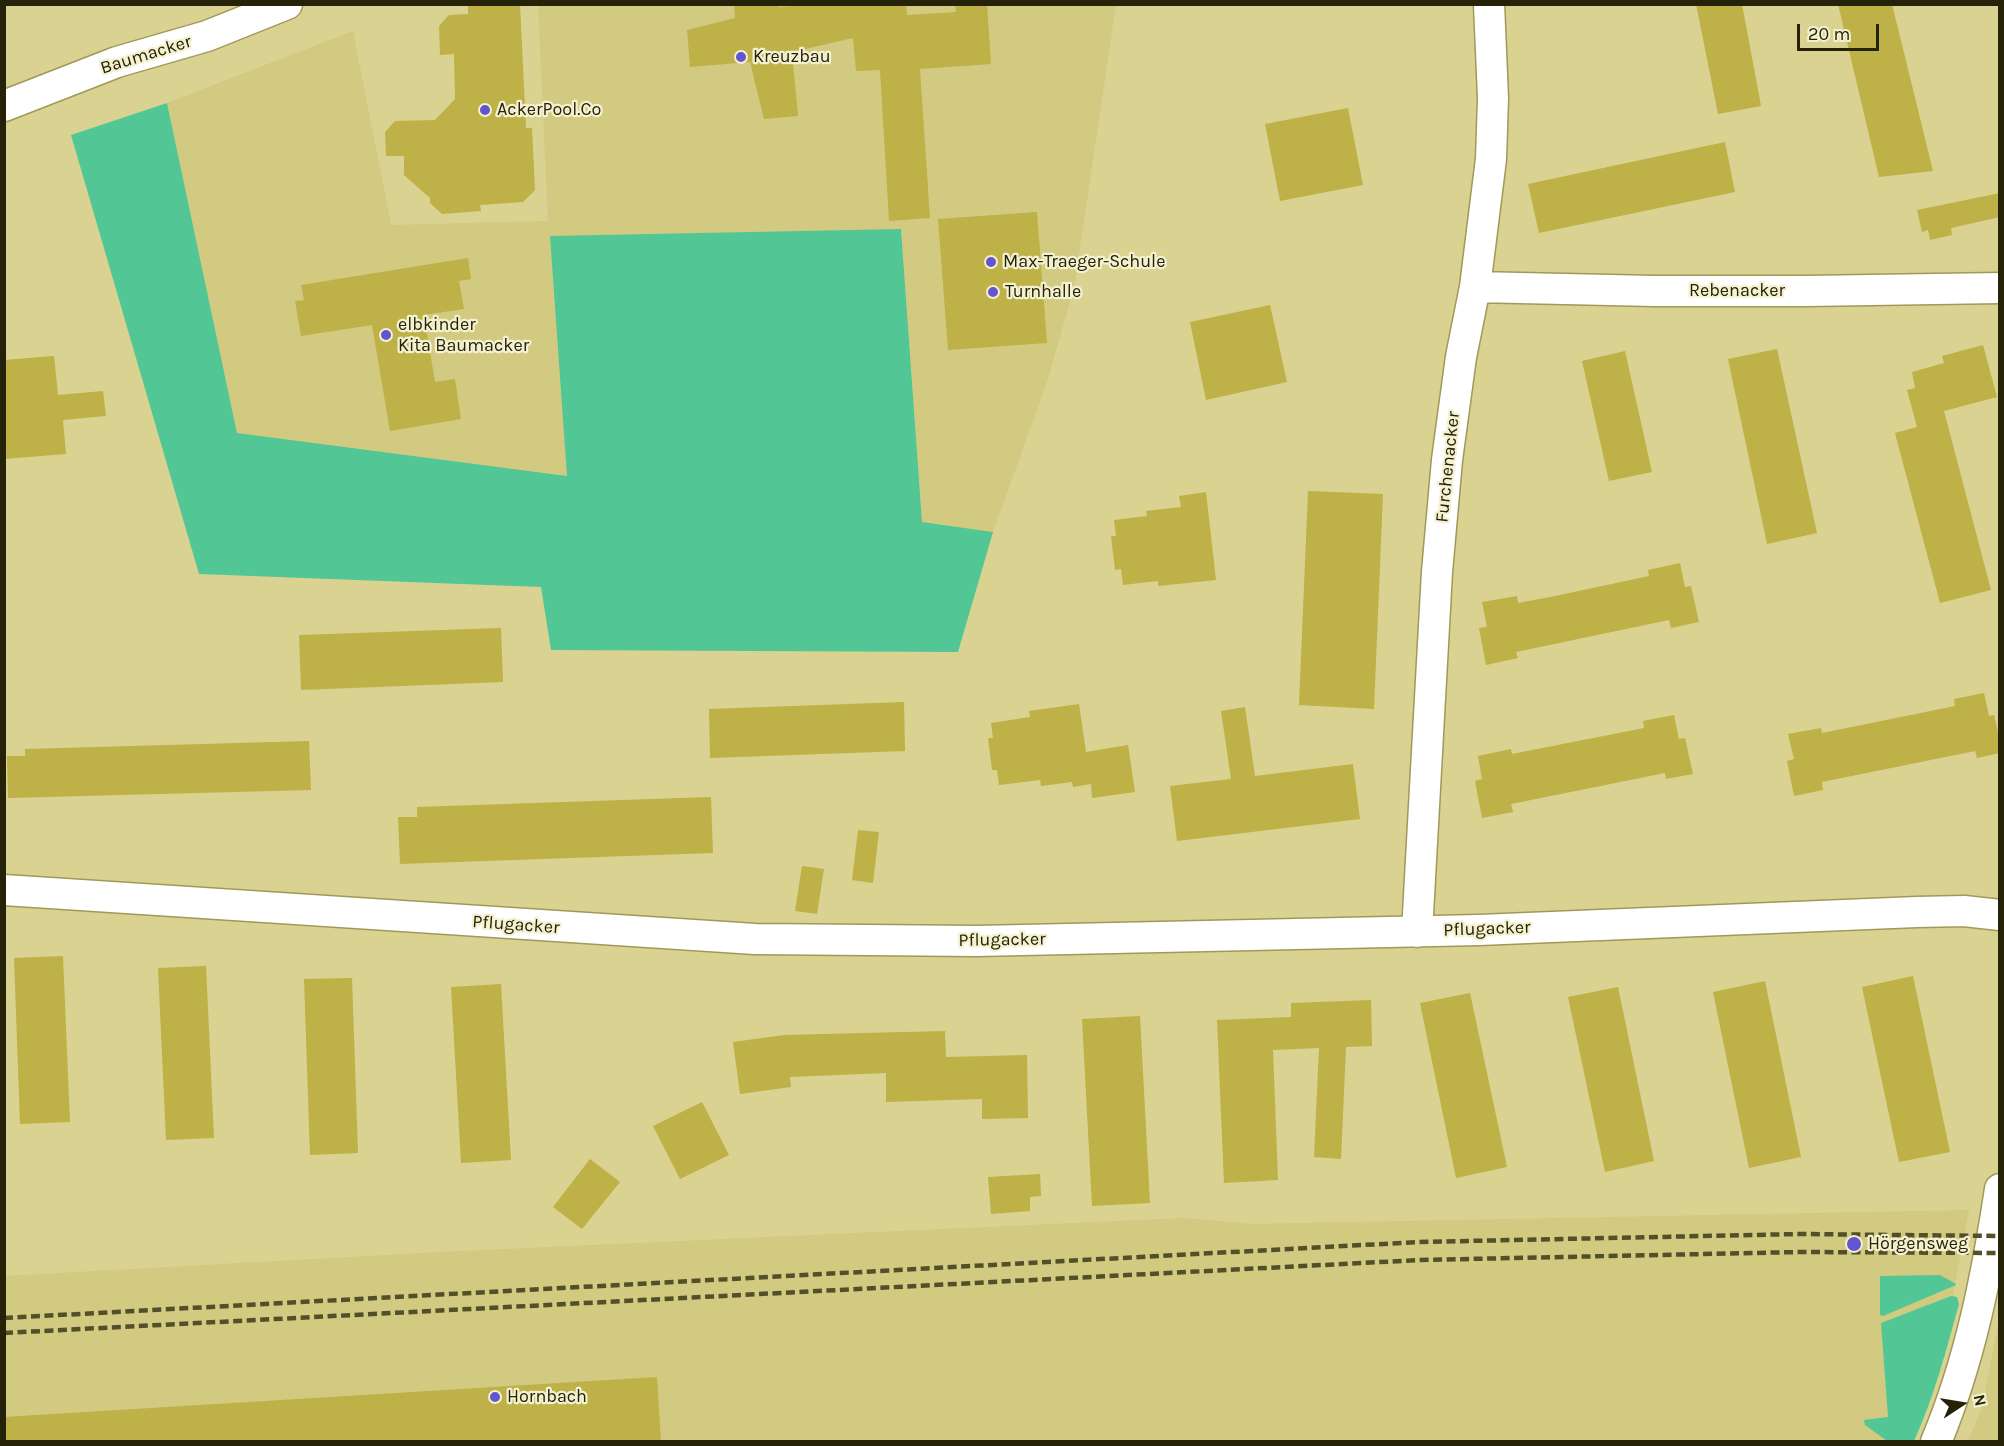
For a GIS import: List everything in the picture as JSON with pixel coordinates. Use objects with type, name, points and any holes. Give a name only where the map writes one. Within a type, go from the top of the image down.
[{"type":"street","name":"Baumacker","points":[[4,106],[117,62],[207,36],[287,4]]},
{"type":"street","name":"Furchenacker","points":[[1417,932],[1437,584],[1447,460],[1461,357],[1475,287],[1491,159],[1493,98],[1489,4]]},
{"type":"street","name":"Rebenacker","points":[[1475,287],[1654,291],[2000,288]]},
{"type":"street","name":"Pflugacker","points":[[4,890],[755,939],[977,941],[1417,932],[1917,912],[1964,911],[2000,915]]},
{"type":"street","points":[[1936,1442],[1959,1382],[1974,1324],[2000,1189]]},
{"type":"shaded area","points":[[538,5],[1116,5],[1074,288],[1048,379],[993,532],[922,522],[901,229],[567,476],[237,433],[167,103],[353,31],[391,225],[548,221]]},
{"type":"shaded area","points":[[1969,1210],[1942,1352],[1912,1442],[5,1441],[4,1276],[440,1252],[1183,1218],[1252,1224]]},
{"type":"shaded area","points":[[1999,1319],[1999,1441],[1968,1441],[1982,1407]]},
{"type":"green space","points":[[167,103],[237,433],[567,476],[550,236],[901,229],[922,522],[993,532],[958,652],[551,650],[541,587],[199,574],[71,135]]},
{"type":"green space","points":[[1940,1275],[1956,1285],[1883,1316],[1880,1315],[1880,1276]]},
{"type":"green space","points":[[1951,1296],[1957,1297],[1959,1304],[1934,1391],[1914,1441],[1887,1441],[1865,1425],[1864,1420],[1888,1417],[1881,1323]]},
{"type":"building","name":"AckerPool.Co","points":[[468,4],[520,4],[526,128],[532,128],[535,190],[523,202],[480,205],[481,211],[442,214],[430,203],[430,198],[404,175],[404,156],[386,156],[385,132],[395,121],[435,120],[455,99],[454,54],[440,55],[439,26],[449,15],[468,14]]},
{"type":"building","points":[[734,4],[778,4],[779,7],[820,4],[906,4],[907,15],[956,12],[955,4],[987,4],[991,64],[920,69],[930,218],[889,221],[880,70],[856,71],[853,38],[792,52],[798,116],[764,119],[750,62],[690,67],[687,30],[735,18]]},
{"type":"building","points":[[1696,4],[1742,4],[1761,106],[1718,114]]},
{"type":"building","points":[[1838,4],[1892,4],[1933,171],[1879,177]]},
{"type":"building","points":[[1348,108],[1363,185],[1280,201],[1265,124]]},
{"type":"building","points":[[1725,142],[1735,192],[1539,233],[1528,184]]},
{"type":"building","points":[[2000,193],[2000,217],[1951,228],[1952,235],[1930,240],[1928,230],[1922,232],[1917,210]]},
{"type":"building","name":"Turnhalle","points":[[1037,212],[1047,343],[948,350],[938,219]]},
{"type":"building","points":[[468,258],[471,279],[459,281],[464,309],[424,315],[435,382],[455,379],[461,419],[390,431],[372,325],[301,336],[295,301],[304,300],[301,285]]},
{"type":"building","points":[[1270,305],[1287,382],[1206,400],[1190,322]]},
{"type":"building","points":[[1983,345],[1997,397],[1944,411],[1991,590],[1940,603],[1895,433],[1917,427],[1907,390],[1915,388],[1912,372],[1944,363],[1942,356]]},
{"type":"building","points":[[1777,349],[1817,533],[1767,544],[1728,359]]},
{"type":"building","points":[[1625,351],[1652,472],[1609,481],[1582,361]]},
{"type":"building","points":[[54,356],[58,395],[103,391],[106,416],[63,420],[66,454],[4,459],[4,360]]},
{"type":"building","points":[[1308,491],[1383,494],[1374,709],[1299,705]]},
{"type":"building","points":[[1206,492],[1216,580],[1158,586],[1158,581],[1123,585],[1121,569],[1115,570],[1111,536],[1116,536],[1114,520],[1147,516],[1146,511],[1181,507],[1179,496]]},
{"type":"building","points":[[1680,563],[1685,587],[1691,586],[1699,622],[1671,628],[1669,620],[1516,652],[1518,658],[1486,665],[1479,628],[1487,627],[1482,602],[1517,596],[1518,603],[1555,596],[1649,576],[1648,570]]},
{"type":"building","points":[[501,628],[503,682],[301,690],[299,635]]},
{"type":"building","points":[[1984,693],[1989,716],[1994,715],[2000,740],[2000,753],[1977,758],[1975,751],[1822,782],[1823,790],[1794,796],[1787,761],[1794,759],[1788,734],[1821,728],[1822,733],[1955,706],[1954,699]]},
{"type":"building","points":[[904,702],[905,751],[710,758],[709,709]]},
{"type":"building","points":[[1079,704],[1086,752],[1128,745],[1135,792],[1092,798],[1091,784],[1073,787],[1072,782],[1041,786],[1040,780],[999,785],[997,770],[992,770],[988,738],[993,738],[991,723],[1030,717],[1029,711]]},
{"type":"building","points":[[1245,707],[1255,776],[1353,764],[1360,819],[1177,841],[1170,786],[1231,779],[1221,711]]},
{"type":"building","points":[[1674,715],[1679,739],[1685,738],[1693,774],[1666,779],[1665,773],[1511,804],[1513,812],[1482,818],[1475,781],[1482,779],[1478,756],[1511,749],[1512,754],[1644,728],[1643,721]]},
{"type":"building","points":[[309,741],[311,790],[8,798],[7,756],[25,756],[25,749]]},
{"type":"building","points":[[711,797],[713,853],[400,864],[398,817],[417,817],[417,807]]},
{"type":"building","points":[[858,830],[879,832],[873,883],[852,880]]},
{"type":"building","points":[[802,866],[824,869],[817,914],[795,911]]},
{"type":"building","points":[[63,956],[70,1122],[20,1124],[14,958]]},
{"type":"building","points":[[206,966],[214,1138],[166,1140],[158,968]]},
{"type":"building","points":[[1913,976],[1950,1152],[1899,1162],[1862,987]]},
{"type":"building","points":[[352,978],[358,1153],[310,1155],[304,979]]},
{"type":"building","points":[[1765,981],[1801,1157],[1749,1168],[1713,992]]},
{"type":"building","points":[[501,984],[511,1160],[461,1163],[451,987]]},
{"type":"building","points":[[1618,987],[1654,1161],[1605,1172],[1568,997]]},
{"type":"building","points":[[1470,993],[1507,1167],[1456,1178],[1420,1003]]},
{"type":"building","points":[[1371,1000],[1372,1046],[1346,1047],[1341,1159],[1314,1157],[1319,1048],[1273,1050],[1278,1180],[1224,1183],[1217,1020],[1291,1017],[1291,1003]]},
{"type":"building","points":[[1140,1016],[1150,1203],[1092,1206],[1082,1019]]},
{"type":"building","points":[[945,1031],[946,1057],[1027,1055],[1028,1118],[982,1119],[982,1099],[886,1102],[886,1073],[790,1077],[791,1087],[740,1094],[733,1042],[784,1035]]},
{"type":"building","points":[[702,1102],[729,1155],[680,1179],[653,1126]]},
{"type":"building","points":[[590,1159],[620,1182],[582,1229],[553,1207]]},
{"type":"building","points":[[1040,1174],[1041,1196],[1030,1197],[1030,1211],[991,1214],[988,1177]]},
{"type":"building","name":"Hornbach","points":[[657,1377],[661,1442],[4,1442],[4,1417]]},
{"type":"railway","points":[[4,1318],[1419,1242],[1799,1234],[2000,1236]]},
{"type":"railway","points":[[4,1333],[1420,1260],[1800,1252],[2000,1253]]},
{"type":"place","name":"Kreuzbau","points":[[741,57]]},
{"type":"place","name":"AckerPool.Co","points":[[485,110]]},
{"type":"place","name":"Max-Traeger-Schule","points":[[991,262]]},
{"type":"place","name":"Turnhalle","points":[[993,292]]},
{"type":"place","name":"elbkinder Kita Baumacker","points":[[386,335]]},
{"type":"place","name":"Hörgensweg","points":[[1854,1244]]},
{"type":"place","name":"Hornbach","points":[[495,1397]]}]
